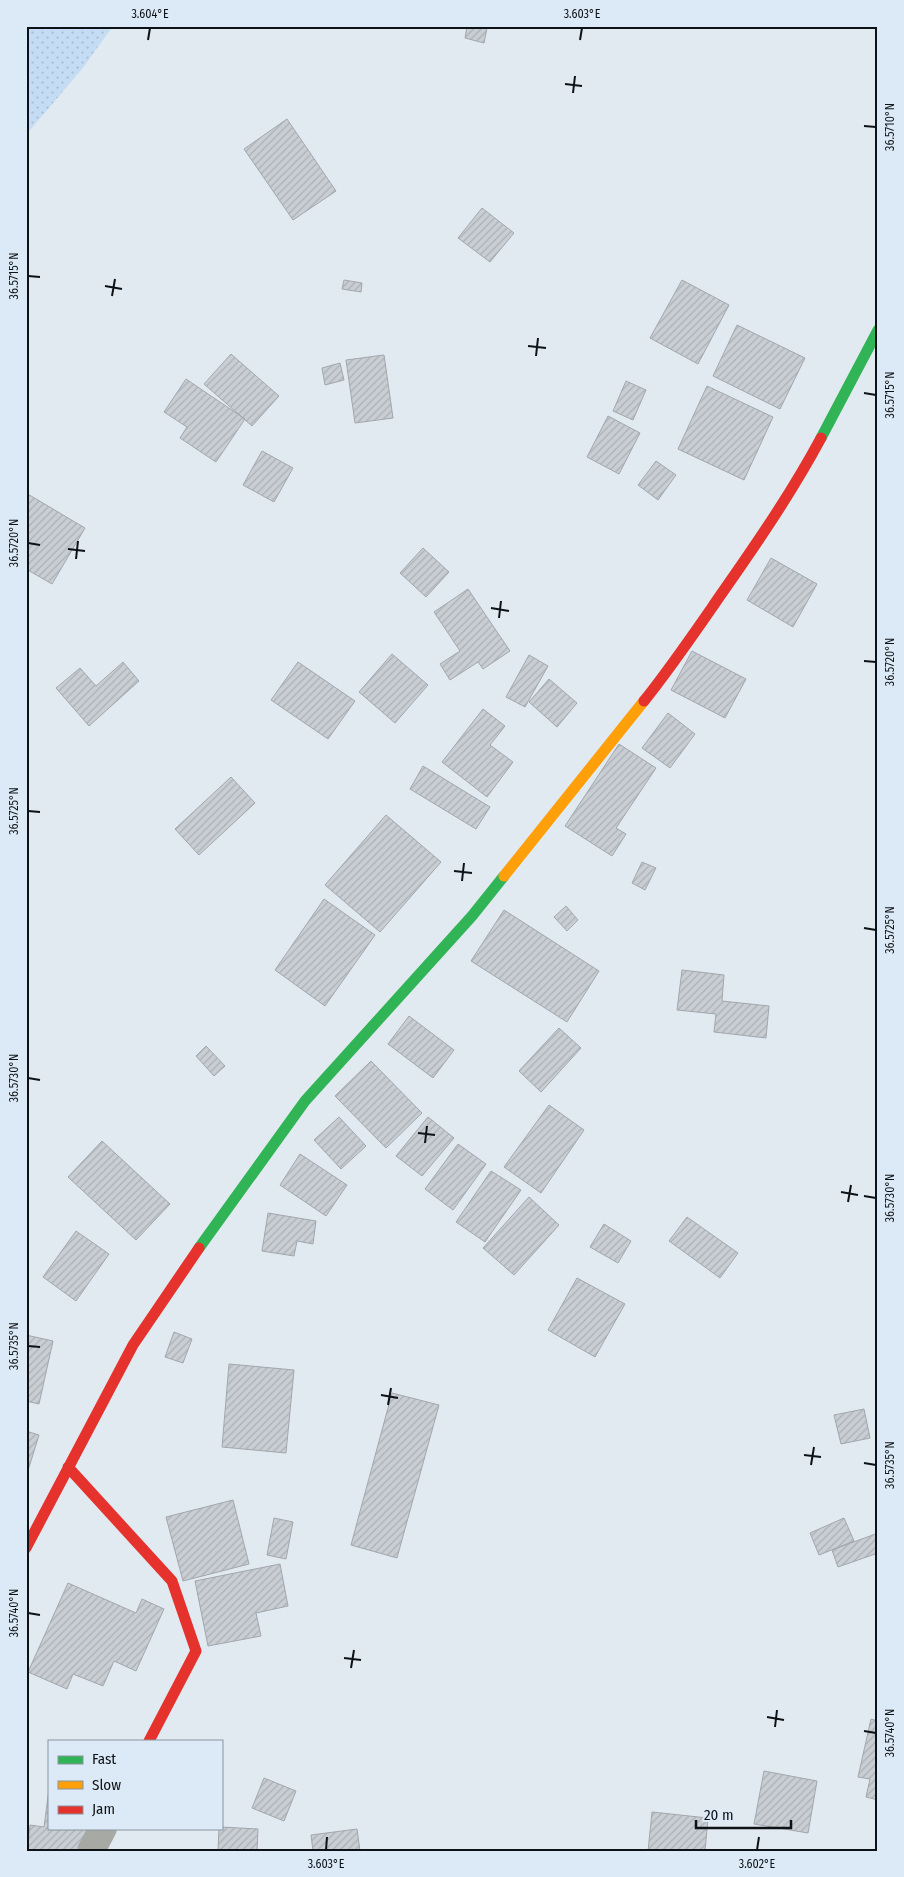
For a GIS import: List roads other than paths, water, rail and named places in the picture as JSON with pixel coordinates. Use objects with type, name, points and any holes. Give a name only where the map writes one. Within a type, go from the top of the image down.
[{"type":"street","points":[[26,1548],[133,1345],[218,1221],[305,1101],[472,916],[665,675],[750,553],[808,462],[878,330]]},
{"type":"street","points":[[68,1467],[172,1581],[196,1651],[150,1740]]},
{"type":"street","points":[[91,1851],[102,1830]]}]
